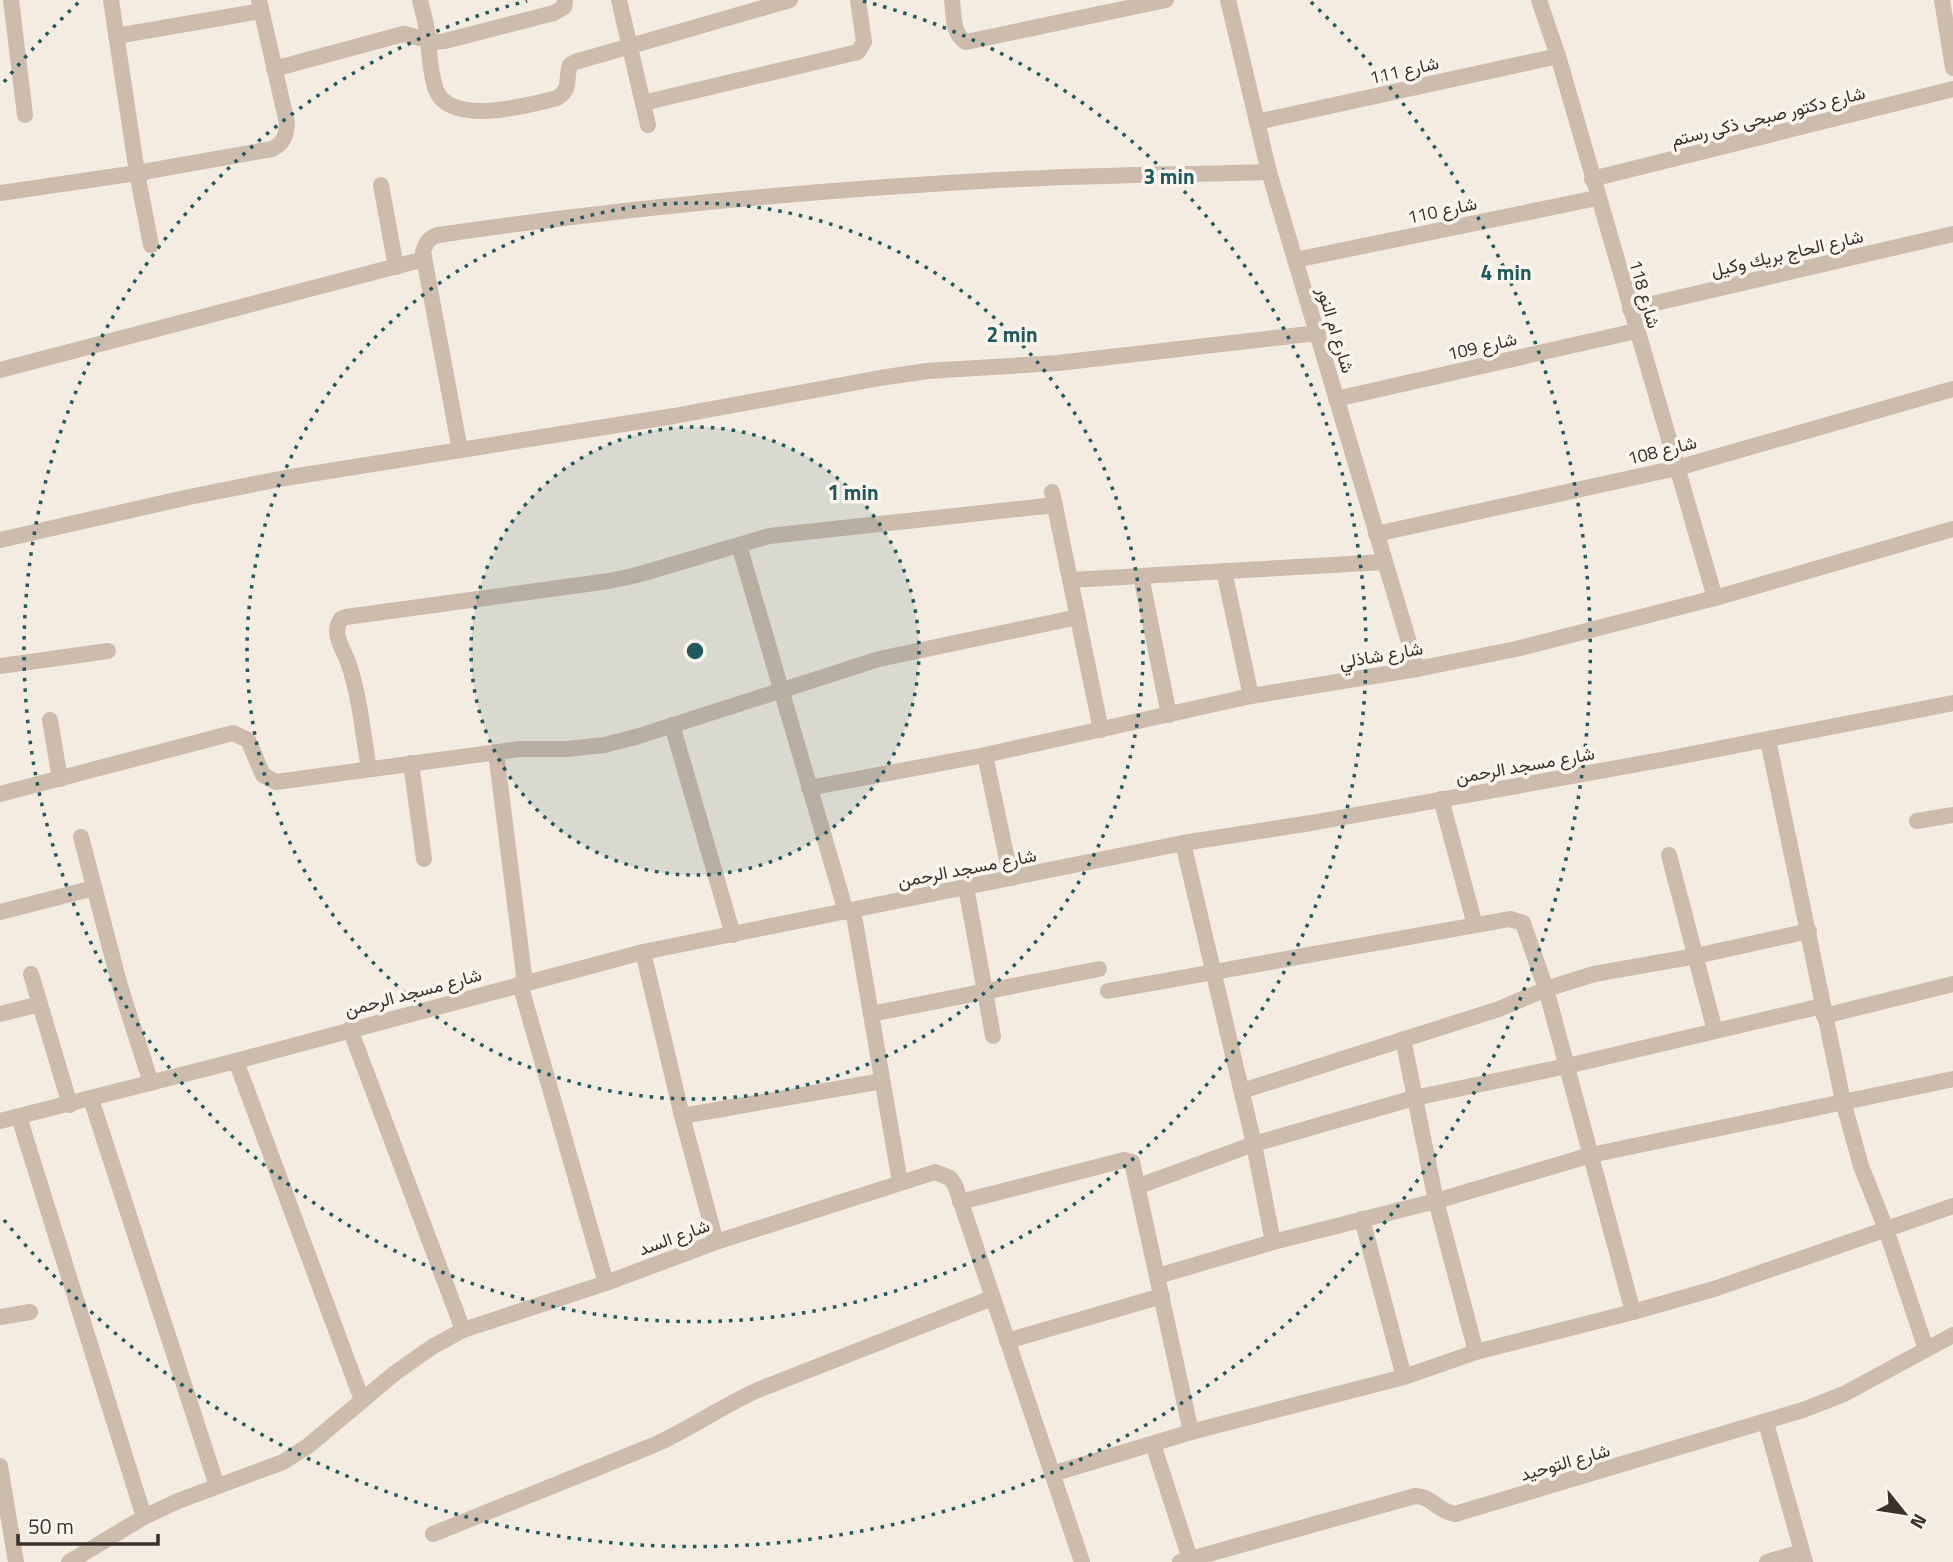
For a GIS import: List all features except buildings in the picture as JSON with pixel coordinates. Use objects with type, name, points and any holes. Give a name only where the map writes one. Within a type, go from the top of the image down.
[{"type":"street","points":[[11,0],[25,115]]},
{"type":"street","points":[[111,0],[150,245]]},
{"type":"street","points":[[420,0],[428,42],[429,67],[438,94],[455,106],[481,111],[500,111],[557,98],[565,93],[569,86],[567,72],[570,65],[630,46],[730,8],[790,0]]},
{"type":"street","points":[[274,69],[403,34],[421,37],[428,42],[445,41],[554,13],[564,7],[565,0]]},
{"type":"street","points":[[619,0],[648,124]]},
{"type":"street","points":[[643,103],[858,52],[864,43],[858,0]]},
{"type":"street","points":[[952,0],[956,31],[966,42],[1166,0]]},
{"type":"street","name":"شارع ام النور","points":[[1228,0],[1269,172],[1417,669]]},
{"type":"street","name":"شارع 118","points":[[1540,0],[1715,598]]},
{"type":"street","points":[[1942,0],[1953,68]]},
{"type":"street","points":[[0,193],[137,173],[272,149],[281,145],[286,135],[287,123],[260,5],[116,36]]},
{"type":"street","name":"شارع 111","points":[[1257,122],[1558,55]]},
{"type":"street","name":"شارع دكتور صبحى ذكى رستم","points":[[1592,179],[1953,89]]},
{"type":"street","points":[[460,450],[424,259],[425,244],[438,235],[684,204],[983,181],[1269,172]]},
{"type":"street","points":[[380,185],[396,267]]},
{"type":"street","name":"شارع 110","points":[[1295,260],[1597,198]]},
{"type":"street","name":"شارع الحاج بريك وكيل","points":[[1630,309],[1953,234]]},
{"type":"street","points":[[0,370],[424,259]]},
{"type":"street","name":"شارع 109","points":[[1336,399],[1636,331]]},
{"type":"street","points":[[0,540],[271,480],[674,416],[827,386],[927,371],[1058,363],[1318,333]]},
{"type":"street","name":"شارع 108","points":[[1376,534],[1677,468],[1953,389]]},
{"type":"street","points":[[369,769],[352,675],[339,641],[337,629],[341,619],[609,581],[769,536],[1054,499],[1101,730]]},
{"type":"street","name":"شارع شاذلي","points":[[809,788],[985,755],[1251,696],[1417,669],[1516,649],[1715,598],[1953,529]]},
{"type":"street","points":[[739,545],[809,788],[849,911],[871,1014],[900,1182]]},
{"type":"street","points":[[1070,580],[1384,562]]},
{"type":"street","points":[[1224,571],[1251,696]]},
{"type":"street","points":[[1141,576],[1169,715]]},
{"type":"street","points":[[0,794],[233,733],[248,740],[263,775],[276,782],[496,752],[604,745],[878,659],[1078,617]]},
{"type":"street","points":[[0,666],[108,651]]},
{"type":"street","name":"شارع مسجد الرحمن","points":[[0,1121],[70,1105],[643,952],[1183,844],[1441,800],[1953,703]]},
{"type":"street","points":[[50,720],[60,779]]},
{"type":"street","points":[[672,725],[733,935]]},
{"type":"street","points":[[1768,740],[1843,1101],[1861,1166],[1886,1229],[1926,1349]]},
{"type":"street","points":[[496,752],[522,984],[606,1283]]},
{"type":"street","points":[[985,755],[1011,878]]},
{"type":"street","points":[[411,763],[424,859]]},
{"type":"street","points":[[1441,800],[1475,925]]},
{"type":"street","points":[[1917,821],[1953,815]]},
{"type":"street","points":[[81,837],[120,986],[151,1083]]},
{"type":"street","points":[[1183,844],[1254,1144],[1273,1242]]},
{"type":"street","points":[[1669,855],[1715,1031]]},
{"type":"street","points":[[966,887],[993,1036]]},
{"type":"street","points":[[0,912],[93,888]]},
{"type":"street","points":[[1108,991],[1510,919],[1523,923],[1546,989],[1633,1312]]},
{"type":"street","points":[[1242,1091],[1517,1003],[1546,989],[1605,971],[1696,956],[1809,931]]},
{"type":"street","points":[[643,952],[682,1116],[716,1242]]},
{"type":"street","points":[[871,1014],[1099,969]]},
{"type":"street","points":[[31,974],[70,1105]]},
{"type":"street","points":[[1139,1186],[1254,1144],[1414,1098],[1715,1031],[1953,984]]},
{"type":"street","points":[[0,1014],[40,1004]]},
{"type":"street","points":[[350,1029],[463,1330]]},
{"type":"street","points":[[1403,1040],[1436,1201],[1476,1352]]},
{"type":"street","points":[[236,1061],[362,1400]]},
{"type":"street","points":[[1158,1276],[1273,1242],[1436,1201],[1591,1155],[1953,1079]]},
{"type":"street","points":[[682,1116],[882,1081]]},
{"type":"street","points":[[91,1099],[217,1486]]},
{"type":"street","points":[[19,1117],[144,1517]]},
{"type":"street","points":[[960,1202],[1129,1160],[1134,1165],[1139,1186],[1191,1432]]},
{"type":"street","name":"شارع السد","points":[[69,1562],[144,1517],[178,1501],[283,1462],[308,1446],[362,1400],[432,1348],[463,1330],[606,1283],[716,1242],[935,1172],[943,1174],[955,1185],[1082,1562]]},
{"type":"street","points":[[1052,1474],[1191,1432],[1404,1377],[1476,1352],[1714,1289],[1953,1206]]},
{"type":"street","points":[[1362,1219],[1404,1377]]},
{"type":"street","points":[[1007,1341],[1162,1296]]},
{"type":"street","points":[[433,1534],[654,1445],[758,1390],[992,1298]]},
{"type":"street","points":[[0,1317],[30,1312]]},
{"type":"street","name":"شارع التوحيد","points":[[1187,1561],[1415,1496],[1431,1499],[1441,1510],[1455,1514],[1766,1423],[1844,1394],[1953,1335]]},
{"type":"street","points":[[1766,1423],[1803,1557],[1767,1562]]},
{"type":"street","points":[[1153,1444],[1187,1561]]},
{"type":"street","points":[[0,1466],[16,1562]]}]
